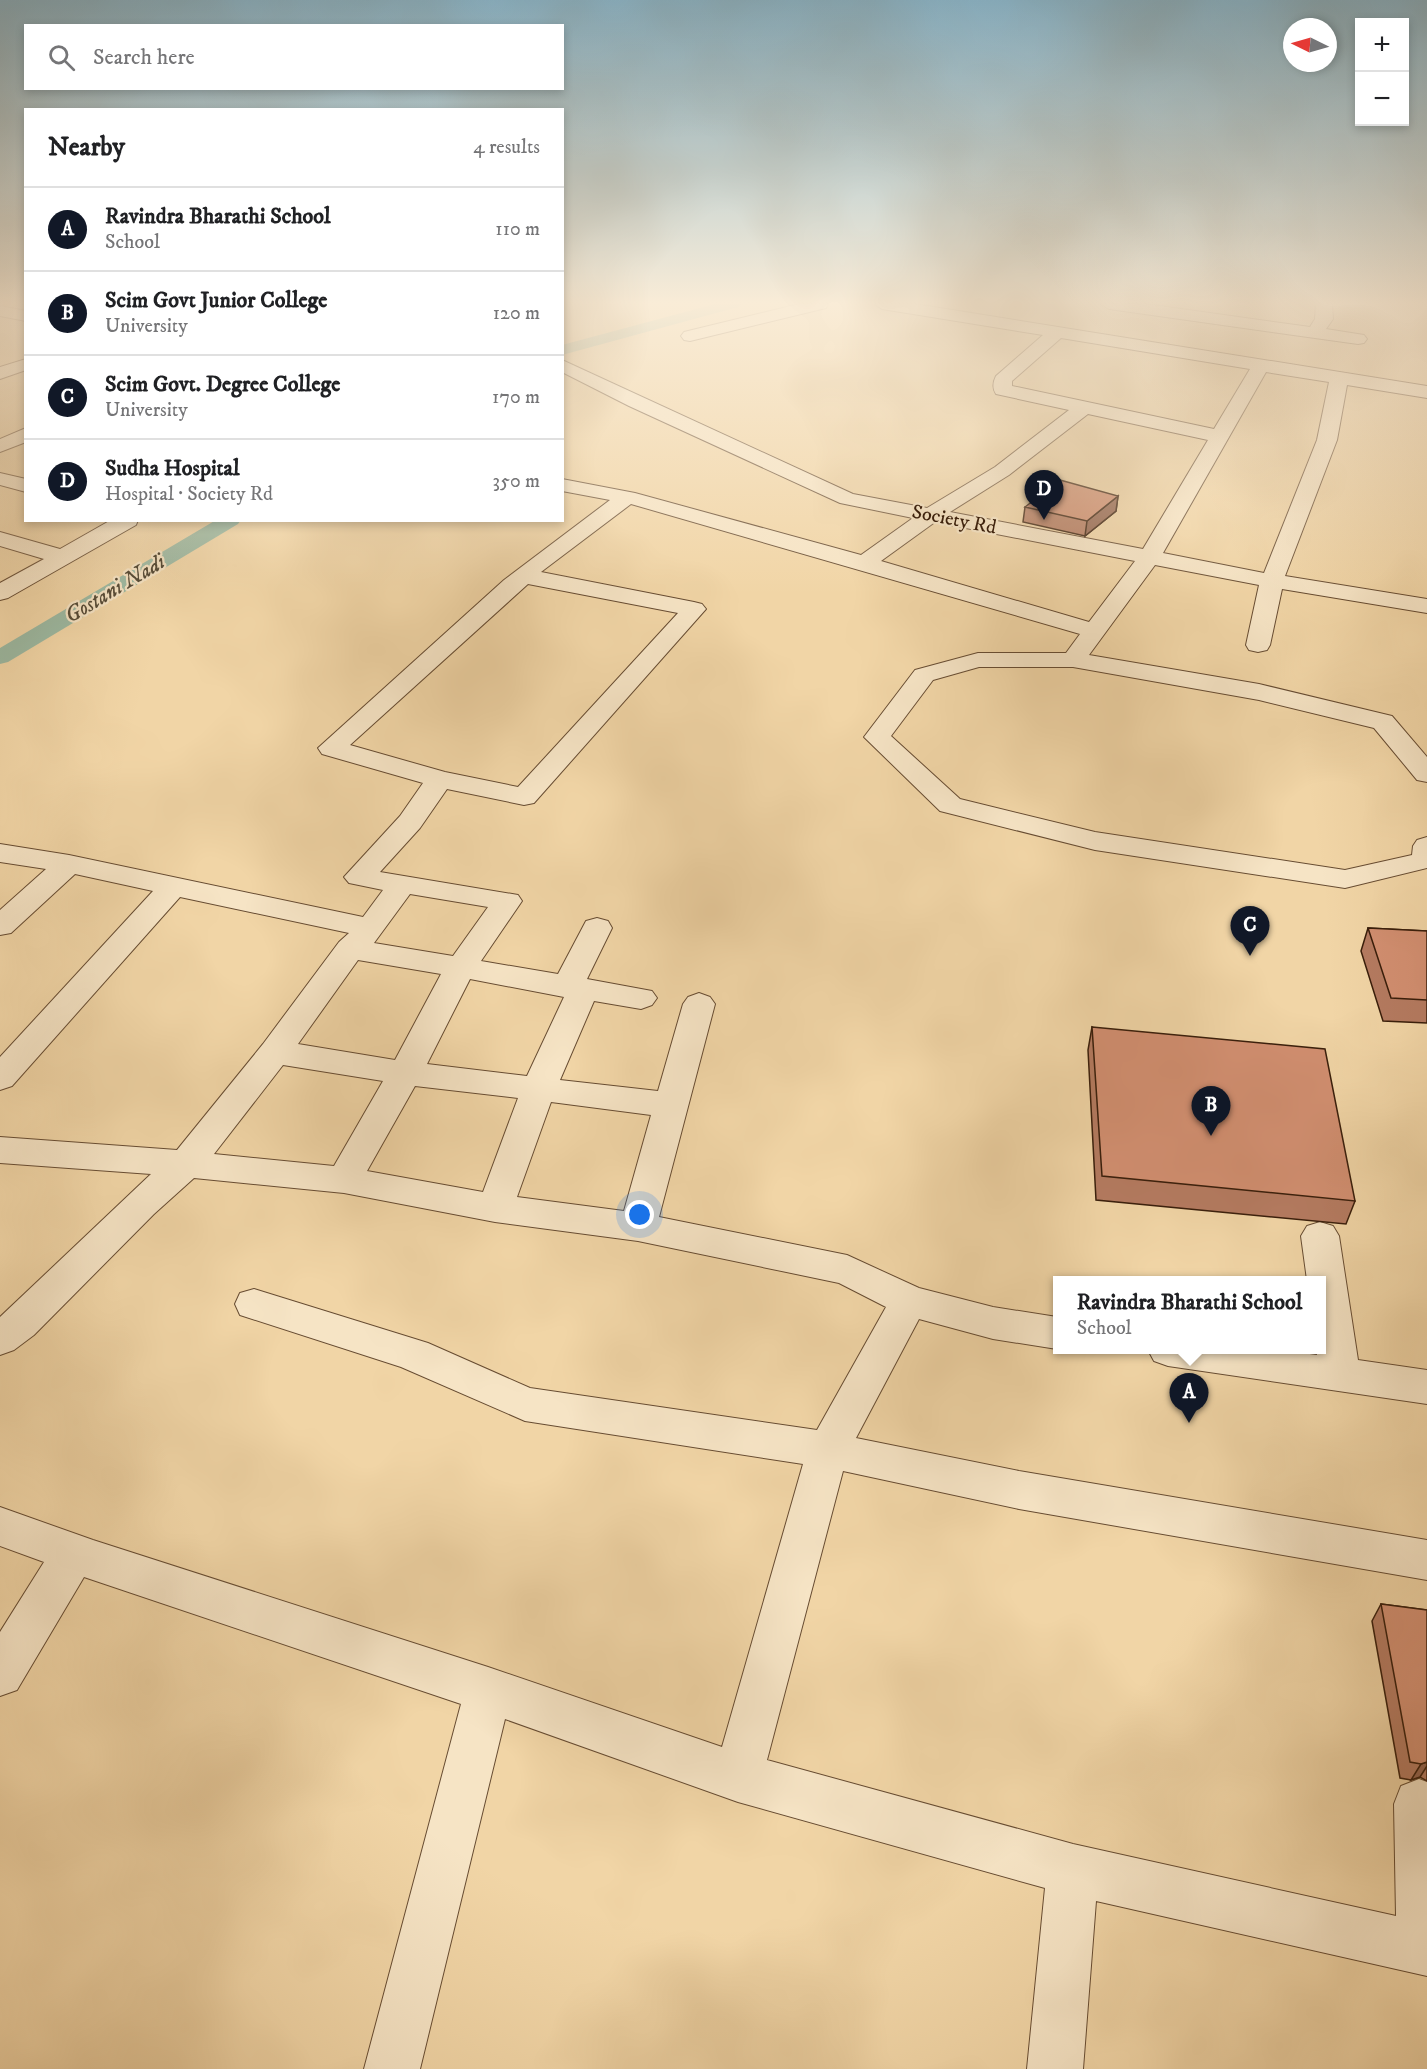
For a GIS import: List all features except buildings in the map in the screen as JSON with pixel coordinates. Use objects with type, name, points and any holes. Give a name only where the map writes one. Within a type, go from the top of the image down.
[{"type":"street","name":"Society Rd","points":[[638,401],[847,499],[1272,581],[1427,606]]},
{"type":"street","points":[[1050,401],[1218,436]]},
{"type":"street","points":[[1073,660],[1150,557],[1185,500],[1218,436],[1239,401]]},
{"type":"street","points":[[1258,645],[1272,581],[1327,440],[1335,401]]},
{"type":"street","points":[[864,563],[931,515],[1002,471],[1083,408]]},
{"type":"street","points":[[0,426],[24,432]]},
{"type":"street","points":[[0,446],[24,434]]},
{"type":"street","points":[[0,479],[24,485]]},
{"type":"street","points":[[564,485],[628,497],[1096,631]]},
{"type":"street","points":[[524,576],[694,609],[524,797],[440,779],[331,748],[524,576],[583,527],[628,497]]},
{"type":"street","points":[[0,592],[124,522]]},
{"type":"street","points":[[0,539],[63,557]]},
{"type":"street","points":[[1427,774],[1383,722],[1259,692],[1073,660],[978,660],[924,675],[877,737],[950,805],[1095,841],[1345,879],[1426,860],[1427,846]]},
{"type":"street","points":[[344,1180],[405,1073],[460,969],[507,901],[359,877],[410,822],[440,779]]},
{"type":"street","points":[[0,853],[69,864],[172,888],[361,939],[460,969],[641,998]]},
{"type":"street","points":[[0,926],[69,864]]},
{"type":"street","points":[[0,1339],[20,1324],[141,1204],[186,1164],[275,1052],[402,884]]},
{"type":"street","points":[[0,1078],[172,888]]},
{"type":"street","points":[[495,1208],[597,928]]},
{"type":"street","points":[[638,1227],[699,1004]]},
{"type":"street","points":[[275,1052],[405,1073],[671,1105]]},
{"type":"street","points":[[0,1150],[186,1164],[344,1180],[495,1208],[638,1227],[847,1270],[909,1301],[993,1323],[1053,1332]]},
{"type":"street","points":[[1320,1236],[1326,1276]]},
{"type":"street","points":[[1326,1277],[1340,1374]]},
{"type":"street","points":[[738,1777],[828,1450],[909,1301]]},
{"type":"street","points":[[254,1304],[414,1355],[525,1404],[828,1450],[1019,1490],[1427,1560]]},
{"type":"street","points":[[1197,1354],[1427,1387]]},
{"type":"street","points":[[0,1526],[488,1690],[738,1777],[1073,1870],[1425,1949],[1419,1804]]},
{"type":"street","points":[[0,1674],[74,1552]]},
{"type":"street","points":[[392,2069],[488,1690]]},
{"type":"street","points":[[1055,2069],[1073,1870]]},
{"type":"waterway","name":"Gostani Nadi","points":[[0,657],[228,522]]},
{"type":"place","name":"Sudha Hospital","points":[[1044,520]]},
{"type":"place","name":"Scim Govt. Degree College","points":[[1250,956]]},
{"type":"place","name":"Scim Govt Junior College","points":[[1211,1136]]},
{"type":"place","name":"Ravindra Bharathi School","points":[[1189,1423]]}]
